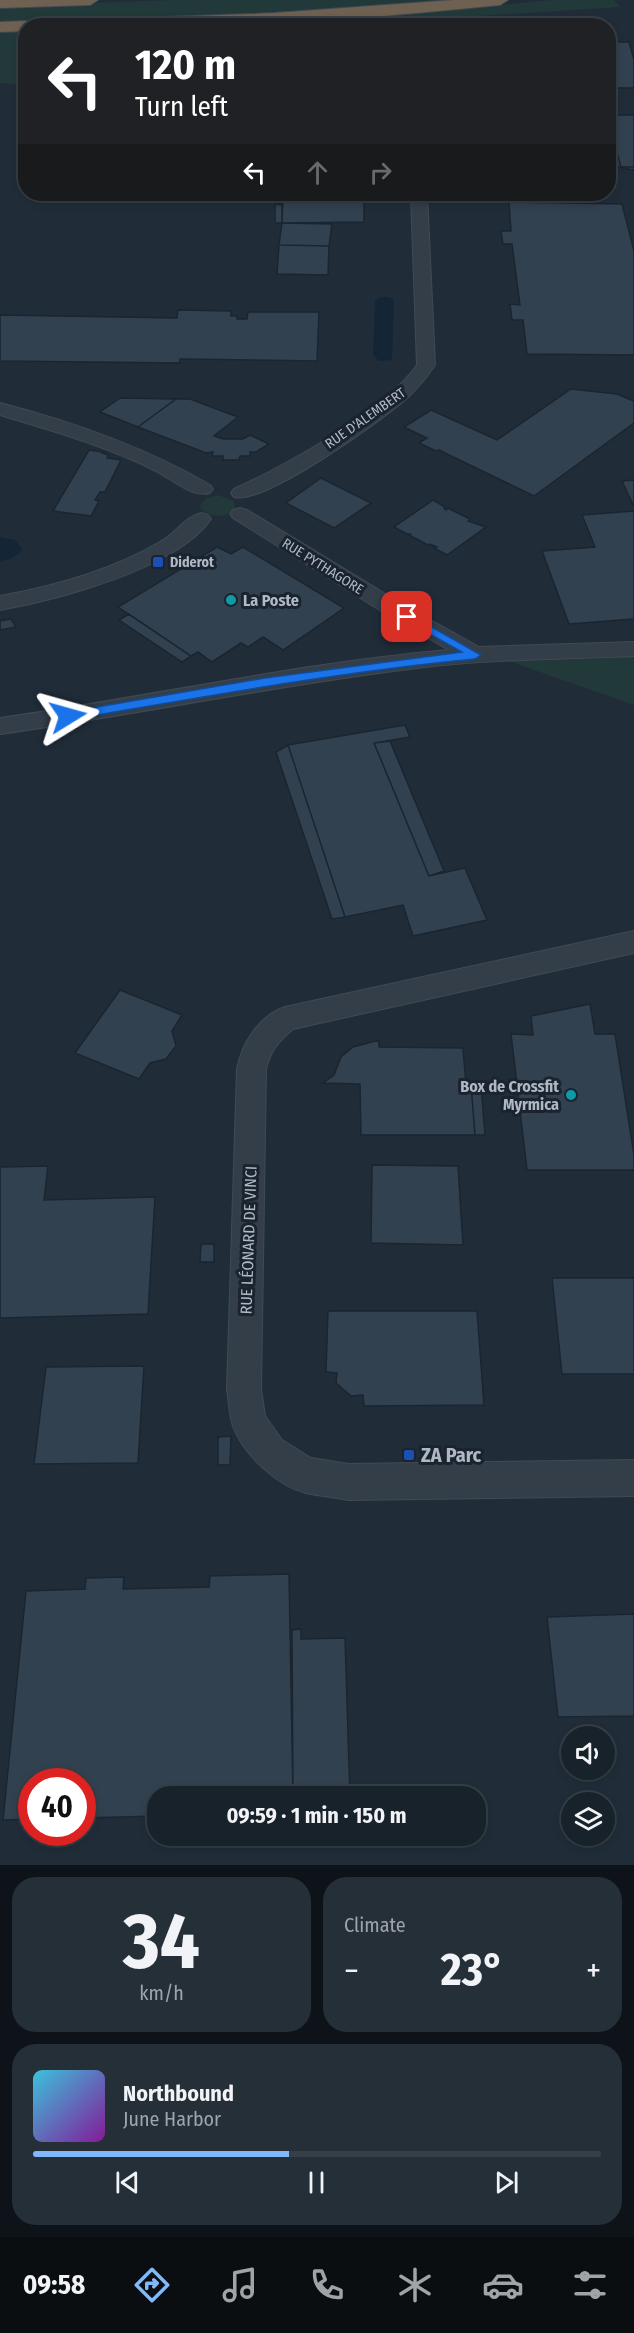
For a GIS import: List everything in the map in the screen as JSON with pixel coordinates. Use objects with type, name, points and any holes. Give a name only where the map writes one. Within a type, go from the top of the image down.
[{"type":"highway","points":[[0,3],[90,0]]},
{"type":"highway","points":[[254,18],[500,0]]},
{"type":"highway","points":[[0,27],[18,26]]},
{"type":"street","name":"RUE D'ALEMBERT","points":[[241,493],[273,479],[393,402],[422,375],[426,365],[419,201]]},
{"type":"street","points":[[0,409],[103,440],[164,467],[202,489]]},
{"type":"street","points":[[0,603],[99,579],[169,546],[221,519],[247,503],[241,493],[226,486],[202,489],[192,494],[186,505],[192,515],[221,519]]},
{"type":"street","name":"RUE PYTHAGORE","points":[[221,519],[475,655]]},
{"type":"street","points":[[0,726],[105,711],[265,682],[418,660],[475,655],[634,650]]},
{"type":"street","name":"RUE LÉONARD DE VINCI","points":[[634,942],[285,1019],[266,1034],[255,1053],[250,1076],[252,1093],[244,1389],[249,1423],[270,1452],[305,1475],[348,1482],[634,1478]]},
{"type":"green space","points":[[175,0],[460,0],[358,9],[110,18],[18,18],[18,21],[0,22],[0,6]]},
{"type":"green space","points":[[552,0],[614,0],[620,7],[448,18],[362,18]]},
{"type":"green space","points":[[18,31],[18,85],[0,83],[0,32]]},
{"type":"green space","points":[[218,495],[234,501],[235,509],[218,516],[202,510],[200,506],[205,499]]},
{"type":"green space","points":[[634,656],[634,705],[500,658]]},
{"type":"water","points":[[380,297],[389,297],[394,300],[392,360],[379,361],[373,355],[375,301]]},
{"type":"water","points":[[0,537],[16,540],[23,550],[12,558],[0,562]]},
{"type":"building","points":[[616,42],[629,42],[634,60],[634,88],[616,88]]},
{"type":"building","points":[[616,115],[634,115],[634,167],[621,167],[616,150]]},
{"type":"building","points":[[616,150],[621,167],[634,167],[634,170],[618,167]]},
{"type":"building","points":[[283,201],[364,201],[364,222],[282,223]]},
{"type":"building","points":[[509,202],[622,204],[634,251],[634,355],[527,354],[523,320],[512,320],[510,304],[520,305],[512,244],[503,244],[501,231],[511,231]]},
{"type":"building","points":[[275,204],[282,205],[282,223],[275,223]]},
{"type":"building","points":[[282,223],[332,224],[329,246],[279,245]]},
{"type":"building","points":[[279,245],[329,246],[328,275],[277,274]]},
{"type":"building","points":[[178,310],[231,311],[231,316],[237,316],[237,319],[247,319],[248,312],[319,312],[317,361],[180,359],[180,363],[0,361],[0,315],[177,318]]},
{"type":"building","points":[[571,389],[617,394],[634,401],[634,423],[534,496],[439,450],[436,451],[419,443],[427,438],[404,427],[431,410],[497,440]]},
{"type":"building","points":[[120,398],[176,399],[138,427],[100,412]]},
{"type":"building","points":[[176,399],[190,399],[238,417],[214,436],[223,439],[243,439],[250,435],[269,444],[256,452],[250,452],[250,456],[240,456],[239,460],[223,460],[223,456],[212,456],[213,452],[206,453],[138,427]]},
{"type":"building","points":[[89,450],[103,452],[108,455],[107,458],[121,460],[105,492],[100,492],[95,500],[99,501],[91,516],[53,511]]},
{"type":"building","points":[[321,478],[371,503],[334,528],[286,503]]},
{"type":"building","points":[[634,480],[634,507],[622,481]]},
{"type":"building","points":[[433,500],[446,510],[448,508],[470,519],[468,521],[486,527],[447,555],[434,548],[437,547],[428,545],[394,527]]},
{"type":"building","points":[[634,511],[634,619],[569,624],[542,551],[595,547],[582,515]]},
{"type":"building","name":"La Poste","points":[[217,547],[231,554],[243,547],[344,608],[283,650],[263,637],[248,647],[241,643],[212,662],[198,652],[191,656],[118,607]]},
{"type":"building","points":[[129,614],[191,656],[182,662],[119,620]]},
{"type":"building","points":[[11,619],[16,627],[0,630],[0,621]]},
{"type":"building","points":[[405,725],[410,737],[374,743],[429,876],[465,868],[487,920],[413,936],[403,905],[345,917],[288,745]]},
{"type":"building","points":[[390,741],[444,871],[429,876],[374,743]]},
{"type":"building","points":[[288,745],[345,917],[332,919],[276,752]]},
{"type":"building","points":[[120,990],[182,1015],[172,1031],[176,1046],[166,1059],[150,1063],[139,1079],[75,1053]]},
{"type":"building","name":"Box de Crossfit Myrmica","points":[[590,1004],[595,1034],[615,1034],[634,1155],[634,1170],[527,1170],[511,1034],[533,1035],[531,1016]]},
{"type":"building","points":[[379,1040],[379,1047],[463,1048],[466,1085],[471,1085],[475,1135],[361,1135],[360,1084],[323,1083],[334,1075],[341,1057],[353,1047]]},
{"type":"building","points":[[471,1085],[481,1085],[485,1135],[475,1135]]},
{"type":"building","points":[[372,1165],[458,1166],[463,1245],[371,1243]]},
{"type":"building","points":[[48,1166],[44,1200],[155,1197],[148,1314],[0,1318],[0,1167]]},
{"type":"building","points":[[201,1244],[214,1244],[214,1262],[200,1262]]},
{"type":"building","points":[[552,1278],[634,1278],[634,1374],[562,1374]]},
{"type":"building","points":[[328,1311],[477,1311],[484,1405],[364,1406],[363,1395],[351,1396],[336,1383],[337,1373],[326,1372]]},
{"type":"building","points":[[144,1366],[138,1463],[34,1464],[46,1367]]},
{"type":"building","points":[[231,1436],[230,1465],[218,1465],[218,1437]]},
{"type":"building","points":[[289,1574],[293,1786],[147,1786],[147,1816],[96,1818],[96,1768],[18,1768],[18,1819],[3,1820],[26,1591],[85,1589],[86,1578],[124,1577],[123,1589],[209,1587],[210,1576]]},
{"type":"building","points":[[634,1614],[634,1716],[558,1717],[547,1617]]},
{"type":"building","points":[[301,1629],[301,1639],[345,1638],[350,1786],[293,1786],[292,1630]]},
{"type":"place","name":"Diderot","points":[[158,562]]},
{"type":"place","name":"La Poste","points":[[231,600]]},
{"type":"place","name":"Box de Crossfit Myrmica","points":[[571,1095]]},
{"type":"place","name":"ZA Parc","points":[[409,1455]]},
{"type":"route","points":[[68,716],[265,682],[418,660],[475,655],[407,617]]}]
